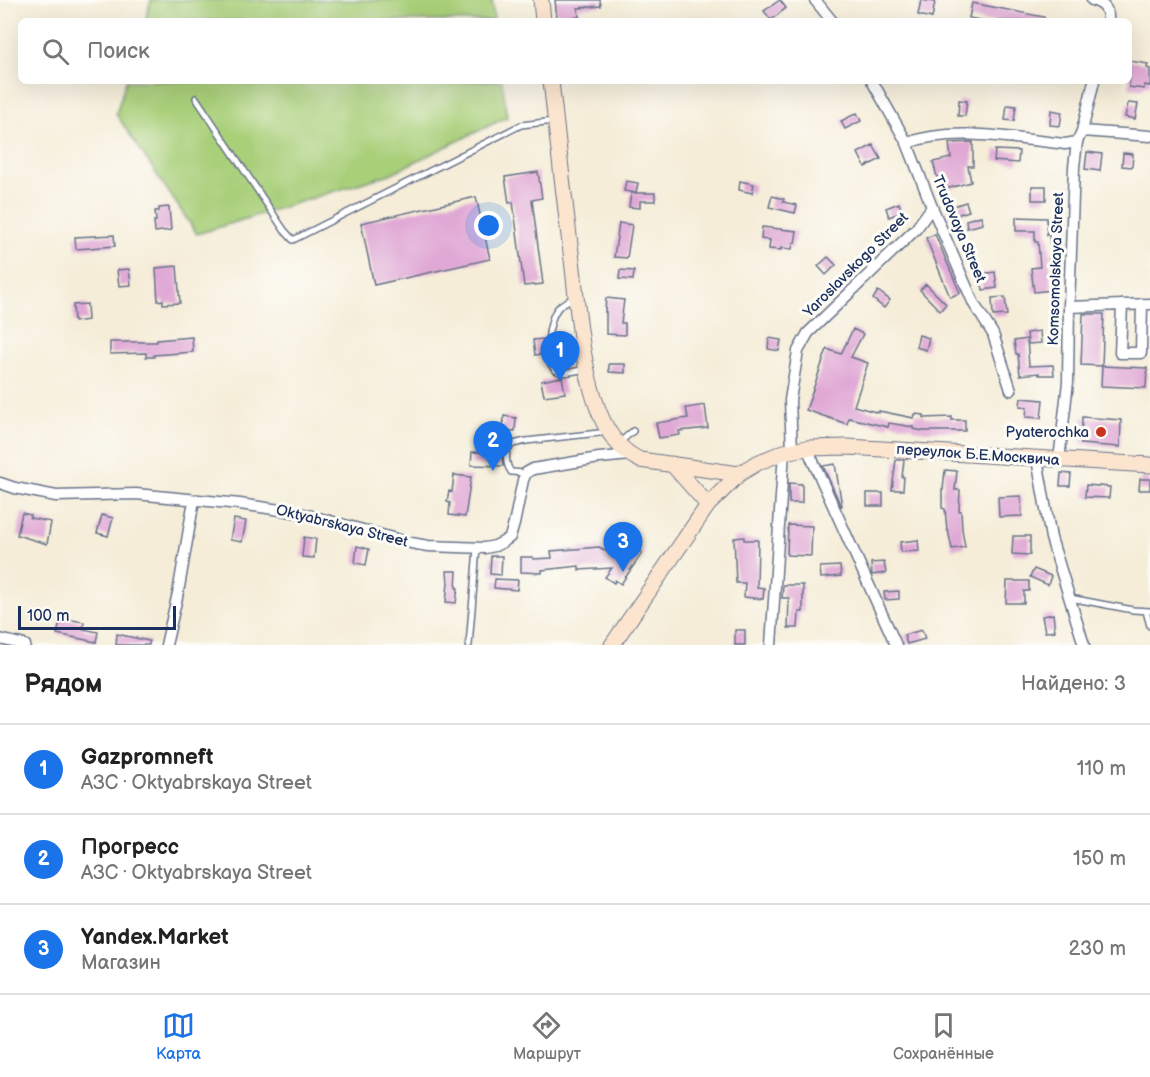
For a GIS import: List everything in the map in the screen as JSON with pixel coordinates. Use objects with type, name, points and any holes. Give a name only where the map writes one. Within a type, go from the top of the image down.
[{"type":"street","points":[[541,0],[543,18]]},
{"type":"street","points":[[815,0],[830,18]]},
{"type":"street","points":[[1092,0],[1103,4],[1107,10],[1108,18]]},
{"type":"street","points":[[551,84],[576,298],[587,369],[596,404],[614,438],[630,455],[640,460],[739,474]]},
{"type":"street","name":"Trudovaya Street","points":[[874,84],[907,143],[974,304],[993,334],[1011,390]]},
{"type":"street","name":"Komsomolskaya Street","points":[[1059,460],[1068,382],[1074,167],[1077,142],[1082,131],[1093,84]]},
{"type":"street","points":[[1082,131],[1150,136]]},
{"type":"street","points":[[907,143],[920,138],[968,134],[1065,144],[1077,142]]},
{"type":"street","name":"Yaroslavskogo Street","points":[[771,645],[794,450],[790,400],[798,351],[808,333],[916,229],[932,207]]},
{"type":"street","points":[[1069,307],[1146,304],[1141,353],[1120,353],[1122,305]]},
{"type":"street","name":"переулок Б.Е.Москвича","points":[[612,645],[708,505],[739,474],[757,463],[794,450],[848,447],[1150,465]]},
{"type":"street","points":[[794,450],[896,645]]},
{"type":"street","points":[[526,473],[533,469],[630,455]]},
{"type":"street","points":[[1037,459],[1051,538],[1084,645]]},
{"type":"street","points":[[672,464],[708,505]]},
{"type":"street","name":"Oktyabrskaya Street","points":[[0,483],[56,496],[136,494],[240,504],[300,513],[419,544],[477,547],[495,546],[510,537],[526,473]]},
{"type":"street","points":[[166,645],[194,500]]},
{"type":"street","points":[[0,639],[25,645]]},
{"type":"lane","points":[[196,98],[293,240],[521,125],[555,120]]},
{"type":"lane","points":[[576,298],[559,306],[553,315],[548,345],[552,366],[557,371],[566,373],[587,369]]},
{"type":"lane","points":[[526,473],[511,472],[508,468],[507,450],[513,444],[526,441],[614,438],[633,431]]},
{"type":"lane","points":[[469,645],[477,547]]},
{"type":"lane","points":[[1071,598],[1148,611],[1150,626]]},
{"type":"green space","points":[[151,0],[492,0],[494,18],[146,18]]},
{"type":"green space","points":[[125,84],[502,84],[507,117],[390,174],[197,234],[116,114]]},
{"type":"building","points":[[555,0],[600,0],[601,6],[578,8],[579,17],[557,18]]},
{"type":"building","points":[[780,0],[786,8],[774,18],[769,18],[764,11]]},
{"type":"building","points":[[921,0],[935,2],[932,18],[918,15]]},
{"type":"building","points":[[972,3],[1044,17],[1044,18],[969,18]]},
{"type":"building","points":[[1132,61],[1148,64],[1150,86],[1144,85],[1144,89],[1129,87],[1129,84],[1132,84]]},
{"type":"building","points":[[959,100],[967,101],[965,116],[958,116]]},
{"type":"building","points":[[1128,103],[1138,104],[1135,119],[1125,117]]},
{"type":"building","points":[[1007,105],[1016,106],[1014,121],[1005,120]]},
{"type":"building","points":[[1051,110],[1062,112],[1060,126],[1050,125]]},
{"type":"building","points":[[857,113],[861,121],[845,129],[841,121]]},
{"type":"building","points":[[973,142],[973,166],[968,166],[971,182],[942,190],[933,162],[951,158],[949,143]]},
{"type":"building","points":[[873,145],[881,159],[865,167],[858,153]]},
{"type":"building","points":[[995,150],[1019,151],[1018,163],[994,161]]},
{"type":"building","points":[[1087,152],[1102,154],[1100,171],[1085,169]]},
{"type":"building","points":[[1123,153],[1133,154],[1132,167],[1122,166]]},
{"type":"building","points":[[538,172],[542,198],[532,200],[543,284],[524,286],[513,202],[509,203],[505,177]]},
{"type":"building","points":[[626,181],[638,183],[636,193],[624,191]]},
{"type":"building","points":[[740,181],[754,184],[752,193],[739,190]]},
{"type":"building","points":[[1032,186],[1046,186],[1046,200],[1032,200]]},
{"type":"building","points":[[631,193],[655,193],[655,201],[640,201],[640,208],[629,207]]},
{"type":"building","points":[[772,196],[784,199],[783,202],[797,205],[795,213],[769,207]]},
{"type":"building","points":[[476,197],[490,259],[374,285],[361,223]]},
{"type":"building","points":[[966,202],[969,211],[950,217],[947,208]]},
{"type":"building","points":[[899,203],[902,212],[889,217],[886,208]]},
{"type":"building","points":[[169,207],[171,230],[155,232],[155,211]]},
{"type":"building","points":[[981,216],[983,224],[967,228],[966,220]]},
{"type":"building","points":[[1016,217],[1047,218],[1052,290],[1034,292],[1031,268],[1040,267],[1038,242],[1035,242],[1035,231],[1016,231]]},
{"type":"building","points":[[619,223],[632,225],[627,258],[614,257]]},
{"type":"building","points":[[762,227],[797,231],[792,249],[769,249],[770,240],[761,239]]},
{"type":"building","points":[[935,234],[960,293],[950,297],[926,238]]},
{"type":"building","points":[[114,235],[115,246],[76,249],[75,237]]},
{"type":"building","points":[[828,257],[836,265],[826,275],[818,266]]},
{"type":"building","points":[[177,266],[180,303],[163,304],[163,300],[158,301],[156,268]]},
{"type":"building","points":[[129,269],[131,285],[119,286],[117,270]]},
{"type":"building","points":[[620,270],[634,271],[633,280],[619,279]]},
{"type":"building","points":[[995,272],[997,288],[983,290],[980,274]]},
{"type":"building","points":[[926,284],[946,304],[940,311],[920,290]]},
{"type":"building","points":[[878,291],[890,300],[884,308],[873,299]]},
{"type":"building","points":[[1005,297],[1007,315],[993,316],[992,298]]},
{"type":"building","points":[[606,298],[624,300],[621,323],[625,323],[625,335],[606,334]]},
{"type":"building","points":[[87,304],[88,320],[74,322],[73,305]]},
{"type":"building","points":[[1083,314],[1104,314],[1102,366],[1081,365]]},
{"type":"building","points":[[853,329],[863,334],[851,357],[868,363],[854,406],[879,413],[879,411],[914,418],[915,414],[924,415],[924,418],[952,417],[952,420],[965,420],[965,431],[924,431],[889,423],[888,427],[849,418],[847,424],[806,410],[827,349],[841,354]]},
{"type":"building","points":[[1040,331],[1041,343],[1028,344],[1027,333]]},
{"type":"building","points":[[919,335],[929,338],[926,350],[916,347]]},
{"type":"building","points":[[192,337],[193,352],[154,355],[154,357],[146,357],[146,353],[110,354],[110,342],[157,342],[157,340]]},
{"type":"building","points":[[769,338],[781,340],[779,351],[768,349]]},
{"type":"building","points":[[543,339],[544,354],[535,355],[533,340]]},
{"type":"building","points":[[1027,339],[1029,366],[1053,365],[1054,375],[1039,375],[1039,373],[1020,375],[1014,341]]},
{"type":"building","points":[[609,364],[625,364],[625,373],[609,372]]},
{"type":"building","points":[[1102,366],[1147,368],[1146,388],[1101,386]]},
{"type":"building","points":[[562,377],[565,393],[544,396],[541,381]]},
{"type":"building","points":[[1021,398],[1043,400],[1041,418],[1026,417],[1027,407],[1020,406]]},
{"type":"building","points":[[705,405],[708,428],[679,431],[680,435],[659,438],[656,423],[688,418],[686,408]]},
{"type":"building","points":[[504,416],[516,418],[515,431],[503,430]]},
{"type":"building","name":"Pyaterochka","points":[[1082,417],[1121,420],[1120,447],[1081,444]]},
{"type":"building","points":[[472,452],[502,453],[503,466],[471,465]]},
{"type":"building","points":[[896,460],[904,460],[903,490],[892,490]]},
{"type":"building","points":[[835,464],[842,506],[823,466]]},
{"type":"building","points":[[945,470],[957,471],[955,490],[960,490],[959,511],[961,511],[965,547],[952,549],[947,530],[945,509],[942,508]]},
{"type":"building","points":[[1061,473],[1071,474],[1070,486],[1060,486]]},
{"type":"building","points":[[454,475],[471,477],[465,517],[449,515],[450,503],[447,502],[449,491],[452,492]]},
{"type":"building","points":[[1140,479],[1150,479],[1150,490],[1139,490]]},
{"type":"building","points":[[789,483],[802,484],[802,503],[789,503]]},
{"type":"building","points":[[1086,485],[1110,487],[1109,498],[1085,497]]},
{"type":"building","points":[[867,493],[883,493],[883,506],[867,506]]},
{"type":"building","points":[[1021,496],[1022,516],[999,517],[998,497]]},
{"type":"building","points":[[22,513],[31,515],[30,518],[51,522],[47,544],[17,535]]},
{"type":"building","points":[[102,515],[113,518],[108,536],[97,533]]},
{"type":"building","points":[[234,519],[246,521],[242,542],[230,540]]},
{"type":"building","points":[[788,525],[812,526],[811,556],[787,555]]},
{"type":"building","points":[[626,532],[642,553],[621,584],[615,580],[614,583],[605,577],[612,568],[579,570],[579,566],[542,570],[542,573],[521,572],[521,557],[552,558],[551,551],[599,547],[612,554]]},
{"type":"building","points":[[1013,536],[1030,536],[1030,555],[1012,554]]},
{"type":"building","points":[[304,537],[316,539],[314,558],[302,557]]},
{"type":"building","points":[[744,537],[744,540],[758,540],[757,587],[764,588],[763,599],[744,597],[745,583],[736,583],[734,538]]},
{"type":"building","points":[[918,540],[919,551],[901,552],[900,542]]},
{"type":"building","points":[[357,546],[369,549],[366,565],[355,563]]},
{"type":"building","points":[[491,556],[502,556],[501,575],[490,574]]},
{"type":"building","points":[[884,562],[886,573],[872,575],[871,563]]},
{"type":"building","points":[[840,566],[841,576],[821,578],[820,567]]},
{"type":"building","points":[[1034,569],[1051,576],[1048,585],[1030,577]]},
{"type":"building","points":[[447,571],[457,571],[456,603],[446,602]]},
{"type":"building","points":[[495,579],[518,580],[517,590],[494,588]]},
{"type":"building","points":[[1007,581],[1029,581],[1029,591],[1024,591],[1024,603],[1006,603]]},
{"type":"building","points":[[783,585],[803,585],[803,612],[799,612],[798,628],[788,628],[789,598],[782,598]]},
{"type":"building","points":[[899,591],[899,599],[885,600],[884,592]]},
{"type":"building","points":[[1053,614],[1055,631],[1045,632],[1042,616]]},
{"type":"building","points":[[61,618],[84,622],[83,629],[98,632],[96,642],[57,634]]},
{"type":"building","points":[[735,630],[745,630],[745,645],[735,645]]},
{"type":"building","points":[[922,630],[925,639],[907,644],[904,635]]},
{"type":"building","points":[[117,634],[149,641],[149,645],[116,645]]},
{"type":"place","name":"Gazpromneft","points":[[560,381]]},
{"type":"place","name":"Pyaterochka","points":[[1101,432]]},
{"type":"place","name":"Прогресс","points":[[493,471]]},
{"type":"place","name":"Yandex.Market","points":[[623,572]]}]
